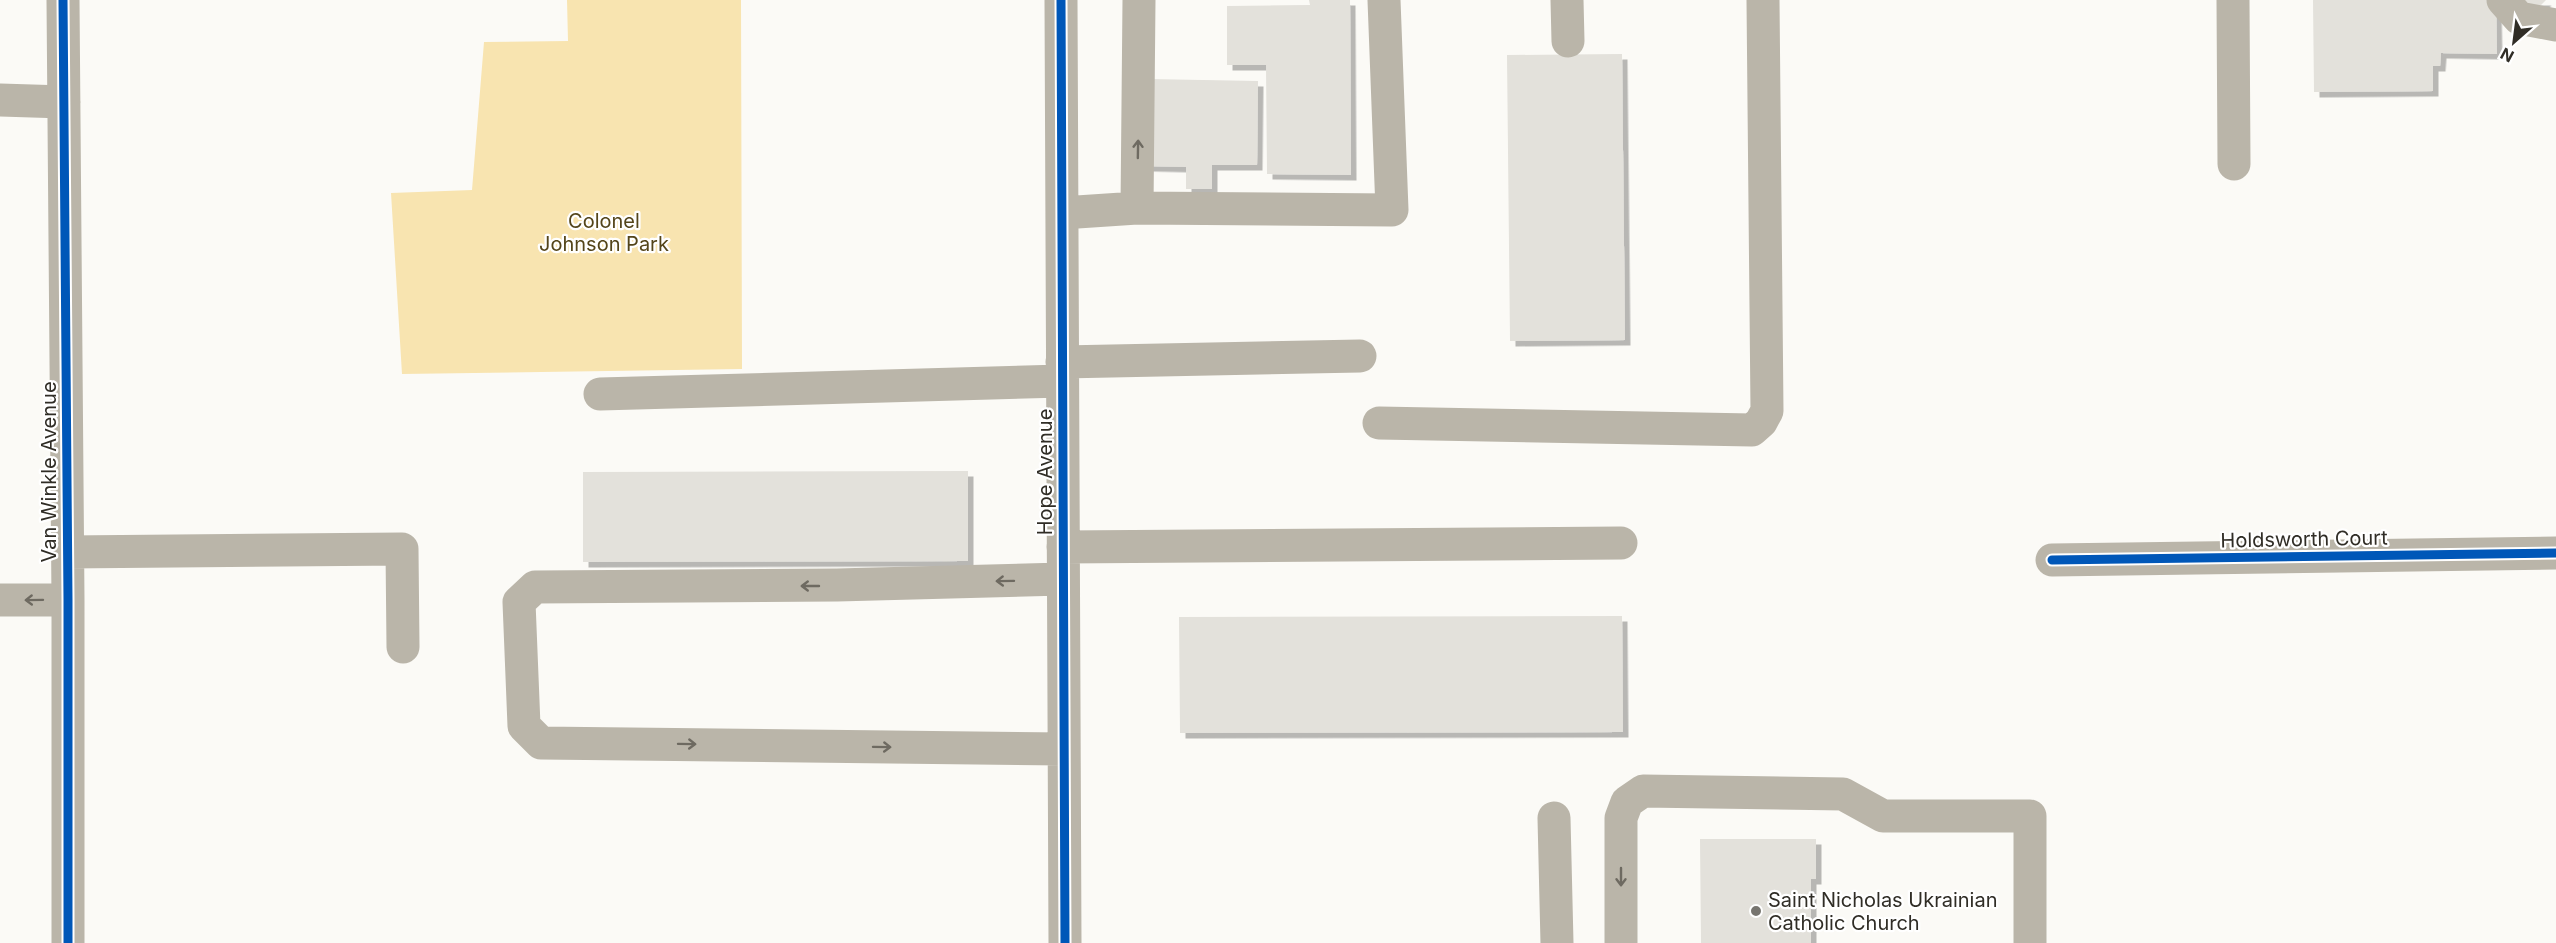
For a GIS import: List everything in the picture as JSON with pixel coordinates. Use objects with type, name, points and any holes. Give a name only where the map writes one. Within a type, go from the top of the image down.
[{"type":"street","name":"Van Winkle Avenue","points":[[63,0],[68,600],[68,943]]},
{"type":"street","name":"Hope Avenue","points":[[1061,0],[1065,943]]},
{"type":"street","points":[[1137,207],[1139,0]]},
{"type":"street","points":[[1062,213],[1137,207],[1392,210],[1384,0]]},
{"type":"street","points":[[1567,0],[1568,41]]},
{"type":"street","points":[[1379,423],[1752,430],[1761,422],[1767,411],[1763,0]]},
{"type":"street","points":[[2233,0],[2234,164]]},
{"type":"street","points":[[2503,0],[2519,18],[2556,25]]},
{"type":"street","points":[[0,100],[64,102]]},
{"type":"street","points":[[600,394],[1062,372],[1127,363],[1360,356]]},
{"type":"street","points":[[1063,547],[1621,543]]},
{"type":"street","points":[[67,552],[402,549],[403,647]]},
{"type":"street","name":"Holdsworth Court","points":[[2052,560],[2556,553]]},
{"type":"street","points":[[1064,579],[837,585],[535,587],[519,602],[524,726],[541,742],[1064,749]]},
{"type":"street","points":[[0,600],[68,600]]},
{"type":"street","points":[[1621,943],[1621,818],[1628,802],[1643,791],[1842,794],[1883,816],[2030,816],[2030,943]]},
{"type":"street","points":[[1554,818],[1557,943]]},
{"type":"green space","name":"Colonel Johnson Park","points":[[567,0],[741,0],[742,369],[402,374],[391,193],[472,190],[484,42],[568,41]]},
{"type":"building","points":[[1309,0],[1350,0],[1351,175],[1267,174],[1266,65],[1227,65],[1227,6],[1310,5]]},
{"type":"building","points":[[2313,0],[2496,0],[2497,54],[2441,53],[2440,66],[2433,66],[2433,91],[2314,92]]},
{"type":"building","points":[[2524,0],[2546,0],[2535,11]]},
{"type":"building","points":[[1622,54],[1625,340],[1510,341],[1507,55]]},
{"type":"building","points":[[1148,79],[1258,81],[1257,165],[1212,165],[1212,189],[1186,189],[1186,167],[1147,166]]},
{"type":"building","points":[[968,471],[968,561],[583,562],[583,472]]},
{"type":"building","points":[[1622,616],[1623,732],[1180,733],[1179,617]]},
{"type":"building","name":"Saint Nicholas Ukrainian Catholic Church","points":[[1700,839],[1816,839],[1816,879],[1811,879],[1811,943],[1701,943]]},
{"type":"cycle path","points":[[63,0],[68,600],[68,943]]},
{"type":"cycle path","points":[[1061,0],[1065,943]]},
{"type":"cycle path","points":[[2052,560],[2556,553]]},
{"type":"place","name":"Saint Nicholas Ukrainian Catholic Church","points":[[1756,911]]}]
